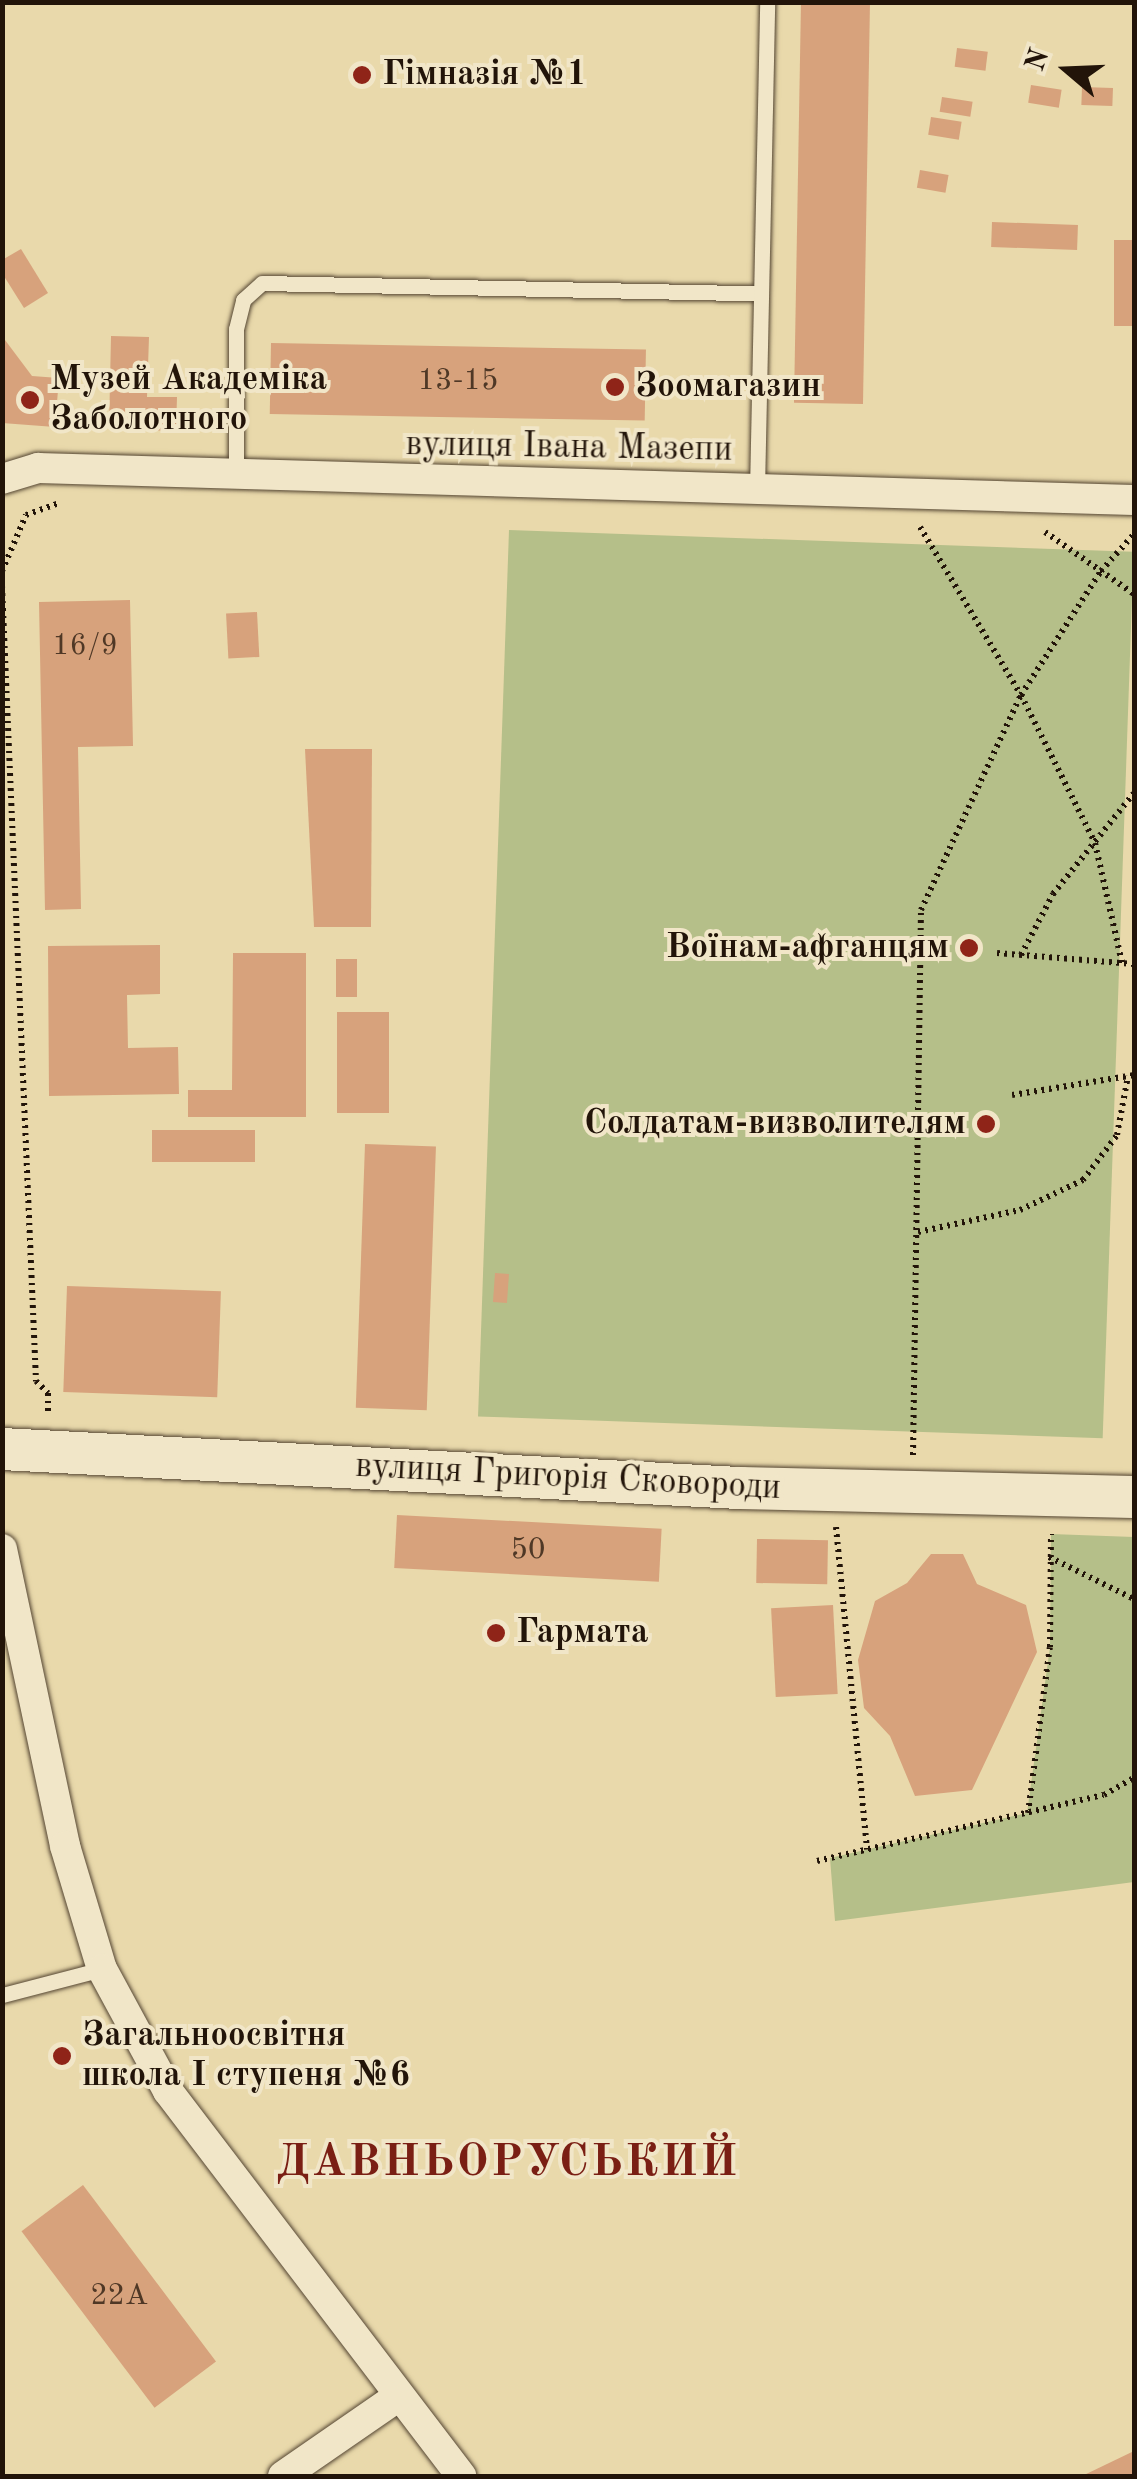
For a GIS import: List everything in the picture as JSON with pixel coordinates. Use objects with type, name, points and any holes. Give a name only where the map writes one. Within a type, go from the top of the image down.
[{"type":"street","name":"вулиця Івана Мазепи","points":[[2,479],[38,468],[1134,500]]},
{"type":"street","name":"вулиця Григорія Сковороди","points":[[2,1449],[721,1487],[1134,1496]]},
{"type":"street","points":[[2,1549],[65,1846],[102,1969],[168,2091],[461,2476]]},
{"type":"street","points":[[284,2476],[399,2396]]},
{"type":"lane","points":[[758,490],[767,2]]},
{"type":"lane","points":[[236,475],[236,329],[244,300],[262,283],[760,294]]},
{"type":"lane","points":[[2,1995],[102,1969]]},
{"type":"path","points":[[919,526],[1021,695],[1094,842],[1122,963]]},
{"type":"path","points":[[1041,530],[1134,594]]},
{"type":"path","points":[[932,1456],[913,1455],[921,910],[1021,695],[1101,571],[1134,534]]},
{"type":"path","points":[[2,586],[36,1381],[48,1393],[48,1452]]},
{"type":"path","points":[[1021,955],[1053,894],[1134,793]]},
{"type":"path","points":[[997,953],[1134,964]]},
{"type":"path","points":[[918,1232],[1020,1210],[1083,1180],[1117,1135],[1131,1075],[1012,1094]]},
{"type":"path","points":[[835,1522],[867,1850]]},
{"type":"path","points":[[1028,1813],[1050,1647],[1051,1534]]},
{"type":"path","points":[[1049,1558],[1134,1599]]},
{"type":"path","points":[[817,1861],[1104,1796],[1134,1778]]},
{"type":"green space","points":[[509,530],[1134,552],[1103,1438],[478,1416]]},
{"type":"green space","points":[[1051,1534],[1134,1537],[1134,1882],[835,1921],[830,1858],[1027,1813],[1050,1647]]},
{"type":"building","points":[[801,2],[870,2],[863,404],[794,403]]},
{"type":"building","points":[[957,48],[988,52],[985,71],[955,67]]},
{"type":"building","points":[[1031,85],[1062,90],[1059,108],[1028,103]]},
{"type":"building","points":[[1082,87],[1113,88],[1112,106],[1081,105]]},
{"type":"building","points":[[942,97],[973,102],[970,117],[940,112]]},
{"type":"building","points":[[931,117],[962,122],[959,140],[928,135]]},
{"type":"building","points":[[920,170],[949,175],[945,193],[917,188]]},
{"type":"building","points":[[992,222],[1078,225],[1077,250],[991,247]]},
{"type":"building","points":[[1114,240],[1134,240],[1134,326],[1114,326]]},
{"type":"building","points":[[21,249],[48,293],[24,308],[2,273],[2,260]]},
{"type":"building","name":"Музей Академіка Заболотного","points":[[2,336],[32,376],[59,378],[55,427],[2,423]]},
{"type":"building","points":[[111,336],[149,337],[147,397],[177,397],[176,431],[109,429]]},
{"type":"building","points":[[271,343],[646,350],[645,421],[270,414]]},
{"type":"building","points":[[130,600],[133,746],[78,747],[81,909],[45,910],[39,602]]},
{"type":"building","points":[[257,612],[259,657],[228,659],[226,614]]},
{"type":"building","points":[[305,749],[372,749],[371,927],[314,927]]},
{"type":"building","points":[[160,945],[160,994],[127,995],[128,1048],[178,1047],[179,1094],[49,1096],[48,946]]},
{"type":"building","points":[[233,953],[306,953],[306,1117],[188,1117],[188,1090],[232,1090]]},
{"type":"building","points":[[336,959],[357,959],[357,997],[336,997]]},
{"type":"building","points":[[337,1012],[389,1012],[389,1113],[337,1113]]},
{"type":"building","points":[[152,1130],[255,1130],[255,1162],[152,1162]]},
{"type":"building","points":[[365,1144],[436,1146],[427,1410],[356,1408]]},
{"type":"building","points":[[495,1273],[509,1274],[507,1303],[493,1302]]},
{"type":"building","points":[[67,1286],[221,1291],[217,1397],[63,1392]]},
{"type":"building","points":[[397,1515],[662,1529],[659,1582],[394,1568]]},
{"type":"building","points":[[757,1539],[828,1540],[827,1584],[756,1583]]},
{"type":"building","points":[[931,1554],[963,1554],[977,1584],[1026,1605],[1037,1652],[972,1790],[915,1796],[890,1736],[864,1708],[858,1660],[875,1601],[907,1583]]},
{"type":"building","points":[[833,1605],[838,1694],[776,1697],[771,1608]]},
{"type":"building","points":[[83,2185],[216,2361],[155,2408],[22,2231]]},
{"type":"building","points":[[1134,2451],[1134,2476],[1082,2476]]},
{"type":"place","name":"Гімназія №1","points":[[362,75]]},
{"type":"place","name":"Зоомагазин","points":[[615,387]]},
{"type":"place","name":"Музей Академіка Заболотного","points":[[30,400]]},
{"type":"place","name":"Воїнам-афганцям","points":[[969,948]]},
{"type":"place","name":"Солдатам-визволителям","points":[[986,1124]]},
{"type":"place","name":"Гармата","points":[[496,1633]]},
{"type":"place","name":"Загальноосвітня школа І ступеня №6","points":[[62,2056]]},
{"type":"district","name":"ДАВНЬОРУСЬКИЙ","points":[[508,2164]]}]
